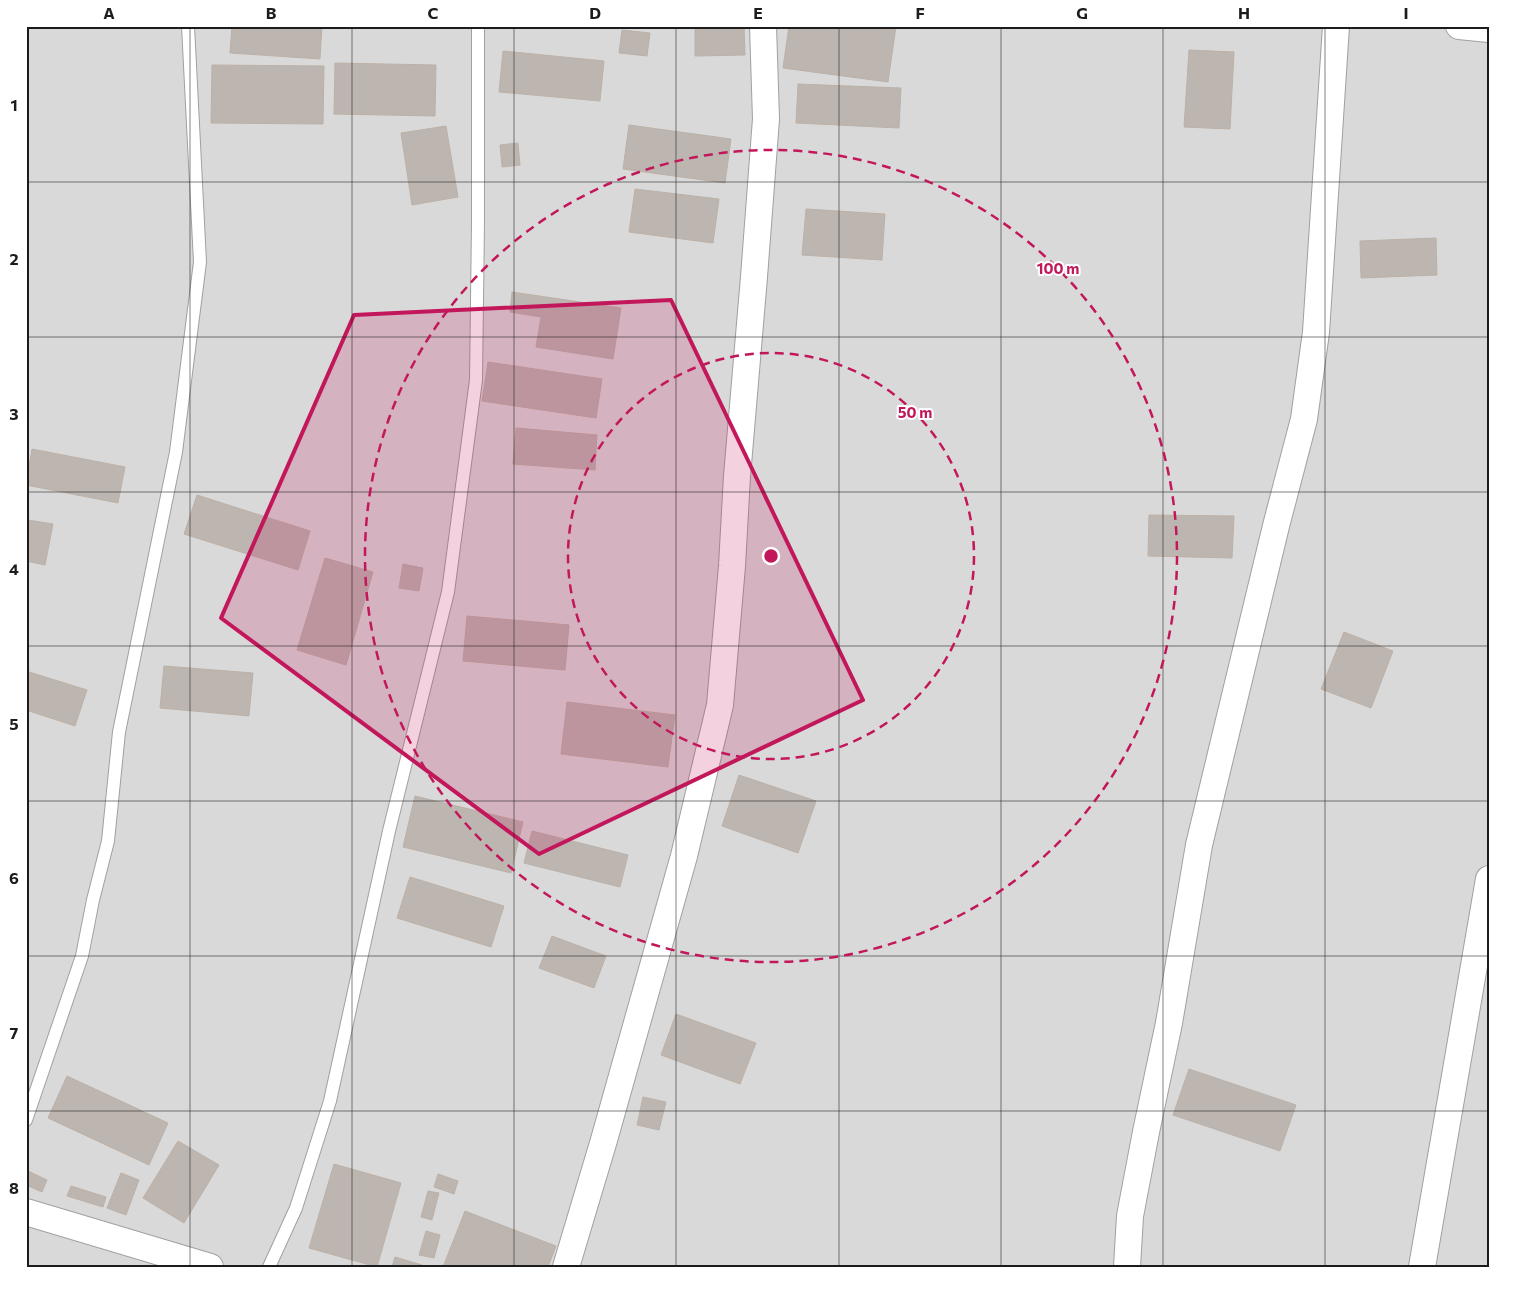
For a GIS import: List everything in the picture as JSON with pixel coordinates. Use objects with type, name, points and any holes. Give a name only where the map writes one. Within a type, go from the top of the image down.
[{"type":"street","points":[[566,1267],[607,1130],[684,856],[720,705],[765,129],[763,26]]},
{"type":"street","points":[[1127,1267],[1130,1216],[1169,1023],[1199,845],[1276,526],[1304,419],[1316,332],[1336,26]]},
{"type":"street","points":[[1459,26],[1489,29]]},
{"type":"street","points":[[1422,1267],[1489,879]]},
{"type":"street","points":[[26,1212],[210,1267]]},
{"type":"lane","points":[[26,1120],[82,956],[93,900],[108,841],[119,732],[176,452],[200,262],[188,26]]},
{"type":"lane","points":[[269,1267],[296,1208],[330,1101],[389,831],[448,592],[476,380],[478,26]]},
{"type":"highlighted area","points":[[671,300],[863,700],[539,854],[221,618],[354,315]]},
{"type":"shaded area","points":[[26,26],[1489,26],[1489,1267],[26,1267]]},
{"type":"building","points":[[232,26],[322,26],[320,59],[230,53]]},
{"type":"building","points":[[695,26],[744,26],[745,55],[695,56]]},
{"type":"building","points":[[789,26],[896,26],[888,82],[783,68]]},
{"type":"building","points":[[622,30],[650,33],[647,56],[619,53]]},
{"type":"building","points":[[1189,50],[1234,52],[1230,129],[1184,127]]},
{"type":"building","points":[[503,51],[604,61],[600,101],[499,92]]},
{"type":"building","points":[[335,63],[436,65],[435,116],[334,114]]},
{"type":"building","points":[[212,65],[324,66],[323,124],[211,123]]},
{"type":"building","points":[[798,84],[901,88],[899,128],[796,123]]},
{"type":"building","points":[[629,125],[731,139],[725,183],[623,169]]},
{"type":"building","points":[[446,126],[458,197],[412,205],[401,133]]},
{"type":"building","points":[[518,143],[520,165],[502,167],[500,145]]},
{"type":"building","points":[[635,189],[719,199],[713,243],[629,232]]},
{"type":"building","points":[[806,209],[885,214],[882,260],[802,255]]},
{"type":"building","points":[[1436,238],[1437,275],[1361,278],[1360,241]]},
{"type":"building","points":[[512,292],[621,308],[613,359],[536,347],[541,317],[510,312]]},
{"type":"building","points":[[488,362],[602,379],[596,418],[482,401]]},
{"type":"building","points":[[516,428],[597,435],[595,470],[513,464]]},
{"type":"building","points":[[32,449],[125,467],[118,503],[26,485]]},
{"type":"building","points":[[197,495],[310,531],[298,570],[184,534]]},
{"type":"building","points":[[1149,515],[1234,516],[1232,558],[1148,556]]},
{"type":"building","points":[[28,520],[53,524],[45,565],[26,561],[26,528]]},
{"type":"building","points":[[325,558],[373,572],[346,665],[297,650]]},
{"type":"building","points":[[403,564],[423,568],[419,591],[399,588]]},
{"type":"building","points":[[467,616],[569,625],[565,670],[463,661]]},
{"type":"building","points":[[1344,632],[1393,651],[1371,708],[1321,689]]},
{"type":"building","points":[[164,666],[253,673],[249,716],[160,708]]},
{"type":"building","points":[[26,671],[87,690],[75,726],[26,710]]},
{"type":"building","points":[[567,702],[675,715],[668,767],[561,754]]},
{"type":"building","points":[[739,775],[816,801],[798,853],[722,826]]},
{"type":"building","points":[[415,796],[523,822],[511,873],[403,847]]},
{"type":"building","points":[[532,831],[628,855],[620,887],[524,863]]},
{"type":"building","points":[[410,877],[504,906],[491,947],[397,918]]},
{"type":"building","points":[[552,936],[606,956],[594,988],[539,968]]},
{"type":"building","points":[[676,1014],[756,1043],[740,1084],[661,1055]]},
{"type":"building","points":[[1189,1069],[1296,1105],[1280,1151],[1173,1115]]},
{"type":"building","points":[[67,1076],[168,1123],[149,1165],[48,1118]]},
{"type":"building","points":[[643,1097],[666,1102],[659,1130],[637,1125]]},
{"type":"building","points":[[178,1141],[219,1165],[184,1223],[143,1198]]},
{"type":"building","points":[[334,1164],[401,1183],[377,1267],[309,1248]]},
{"type":"building","points":[[26,1170],[47,1180],[42,1192],[26,1185]]},
{"type":"building","points":[[121,1173],[139,1180],[126,1215],[107,1208]]},
{"type":"building","points":[[438,1174],[458,1181],[454,1194],[434,1187]]},
{"type":"building","points":[[71,1186],[106,1197],[103,1207],[67,1196]]},
{"type":"building","points":[[428,1191],[439,1193],[432,1220],[421,1217]]},
{"type":"building","points":[[465,1211],[556,1246],[548,1267],[443,1267]]},
{"type":"building","points":[[426,1231],[440,1235],[434,1258],[419,1255]]},
{"type":"building","points":[[395,1257],[422,1265],[421,1267],[392,1267]]}]
